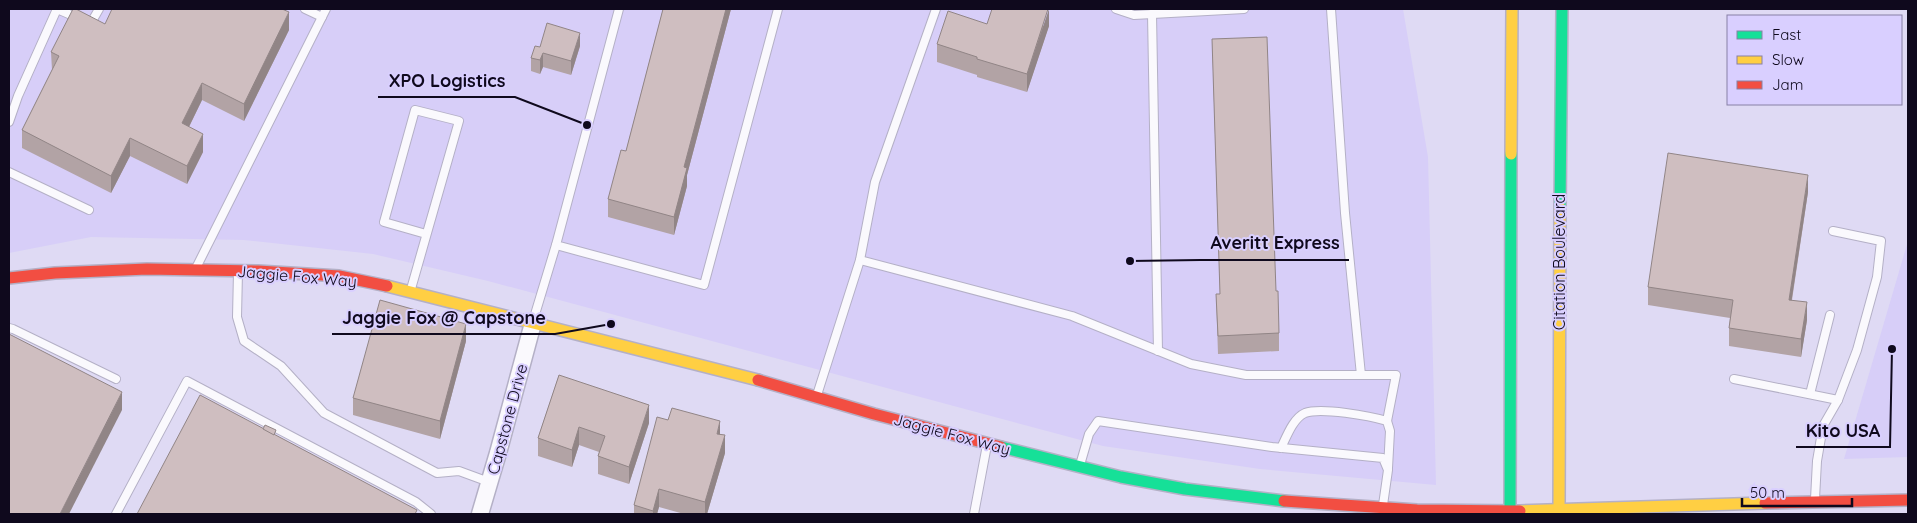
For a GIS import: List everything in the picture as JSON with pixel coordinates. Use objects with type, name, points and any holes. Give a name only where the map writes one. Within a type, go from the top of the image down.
[{"type":"street","points":[[1510,513],[1512,9]]},
{"type":"street","name":"Citation Boulevard","points":[[1559,511],[1558,424],[1562,9]]},
{"type":"street","name":"Jaggie Fox Way","points":[[9,278],[55,272],[147,269],[238,270],[339,276],[410,291],[774,384],[816,397],[1079,467],[1185,489],[1339,510],[1383,509],[1510,513],[1815,500],[1908,500]]},
{"type":"street","name":"Capstone Drive","points":[[480,514],[533,323]]},
{"type":"lane","points":[[9,122],[18,96],[57,9],[91,24],[99,9]]},
{"type":"lane","points":[[305,9],[322,17]]},
{"type":"lane","points":[[195,270],[326,9]]},
{"type":"lane","points":[[533,323],[556,245],[619,9]]},
{"type":"lane","points":[[556,245],[704,285],[778,9]]},
{"type":"lane","points":[[816,397],[860,260],[875,182],[936,9]]},
{"type":"lane","points":[[1116,9],[1134,16],[1244,9]]},
{"type":"lane","points":[[1331,9],[1345,214],[1361,375]]},
{"type":"lane","points":[[1152,14],[1158,351]]},
{"type":"lane","points":[[410,291],[459,121],[415,110],[384,222],[426,234]]},
{"type":"lane","points":[[9,172],[89,210]]},
{"type":"lane","points":[[1815,500],[1817,461],[1823,426],[1838,400],[1857,350],[1877,277],[1881,241],[1832,231]]},
{"type":"lane","points":[[860,260],[1072,316],[1191,364],[1246,375],[1396,375],[1387,421],[1390,431],[1383,509]]},
{"type":"lane","points":[[238,270],[237,317],[244,341],[281,366],[324,413],[437,473],[459,471],[489,482]]},
{"type":"lane","points":[[1810,394],[1830,315]]},
{"type":"lane","points":[[9,328],[116,378]]},
{"type":"lane","points":[[1734,379],[1838,400]]},
{"type":"lane","points":[[116,514],[187,381],[416,502],[431,514]]},
{"type":"lane","points":[[1281,448],[1297,420],[1305,413],[1335,412],[1387,421]]},
{"type":"lane","points":[[1079,467],[1089,434],[1098,421],[1281,448],[1383,458],[1388,470]]},
{"type":"lane","points":[[974,514],[987,443]]},
{"type":"shaded area","points":[[9,9],[1403,9],[1428,157],[1436,485],[1260,469],[1103,446],[488,281],[373,254],[244,240],[91,237],[9,253]]},
{"type":"shaded area","points":[[1908,241],[1908,457],[1844,459]]},
{"type":"building","points":[[73,9],[105,24],[112,9],[282,9],[289,12],[244,104],[202,83],[182,123],[203,134],[187,166],[130,138],[111,176],[22,130],[59,56],[51,52]]},
{"type":"building","points":[[663,9],[726,9],[684,167],[687,168],[674,217],[608,199],[621,150],[626,151]]},
{"type":"building","points":[[992,9],[1048,9],[1027,74],[977,59],[977,57],[937,44],[948,11],[987,24]]},
{"type":"building","points":[[547,23],[580,33],[571,61],[543,53],[540,60],[531,58],[535,46],[540,47]]},
{"type":"building","points":[[1267,37],[1279,333],[1218,336],[1216,294],[1220,294],[1212,39]]},
{"type":"building","points":[[1668,153],[1808,175],[1789,300],[1807,302],[1801,339],[1729,328],[1733,300],[1648,287]]},
{"type":"building","points":[[380,300],[466,324],[440,421],[353,398]]},
{"type":"building","points":[[9,334],[122,392],[60,514],[9,514]]},
{"type":"building","points":[[559,375],[649,405],[629,467],[598,456],[605,436],[579,427],[572,450],[538,438]]},
{"type":"building","points":[[200,395],[417,510],[415,514],[137,514]]},
{"type":"building","points":[[672,408],[720,421],[717,434],[725,435],[705,502],[659,489],[653,511],[634,505],[657,417],[668,420]]},
{"type":"building","points":[[265,425],[276,430],[274,435],[263,429]]},
{"type":"traffic: fast","points":[[1560,208],[1562,9]]},
{"type":"traffic: fast","points":[[1510,514],[1511,154]]},
{"type":"traffic: fast","points":[[1001,447],[1121,477],[1185,489],[1284,501]]},
{"type":"traffic: slow","points":[[1511,154],[1512,9]]},
{"type":"traffic: slow","points":[[1559,514],[1560,208]]},
{"type":"traffic: slow","points":[[387,286],[758,380]]},
{"type":"traffic: slow","points":[[1520,511],[1765,503]]},
{"type":"traffic: jam","points":[[9,278],[55,273],[147,269],[258,271],[339,276],[387,286]]},
{"type":"traffic: jam","points":[[758,380],[874,414],[1001,447]]},
{"type":"traffic: jam","points":[[1765,503],[1908,500]]},
{"type":"traffic: jam","points":[[1284,501],[1417,510],[1520,511]]},
{"type":"place","name":"XPO Logistics","points":[[587,125]]},
{"type":"place","name":"Averitt Express","points":[[1130,261]]},
{"type":"place","name":"Jaggie Fox @ Capstone","points":[[611,324]]},
{"type":"place","name":"Kito USA","points":[[1892,349]]}]
